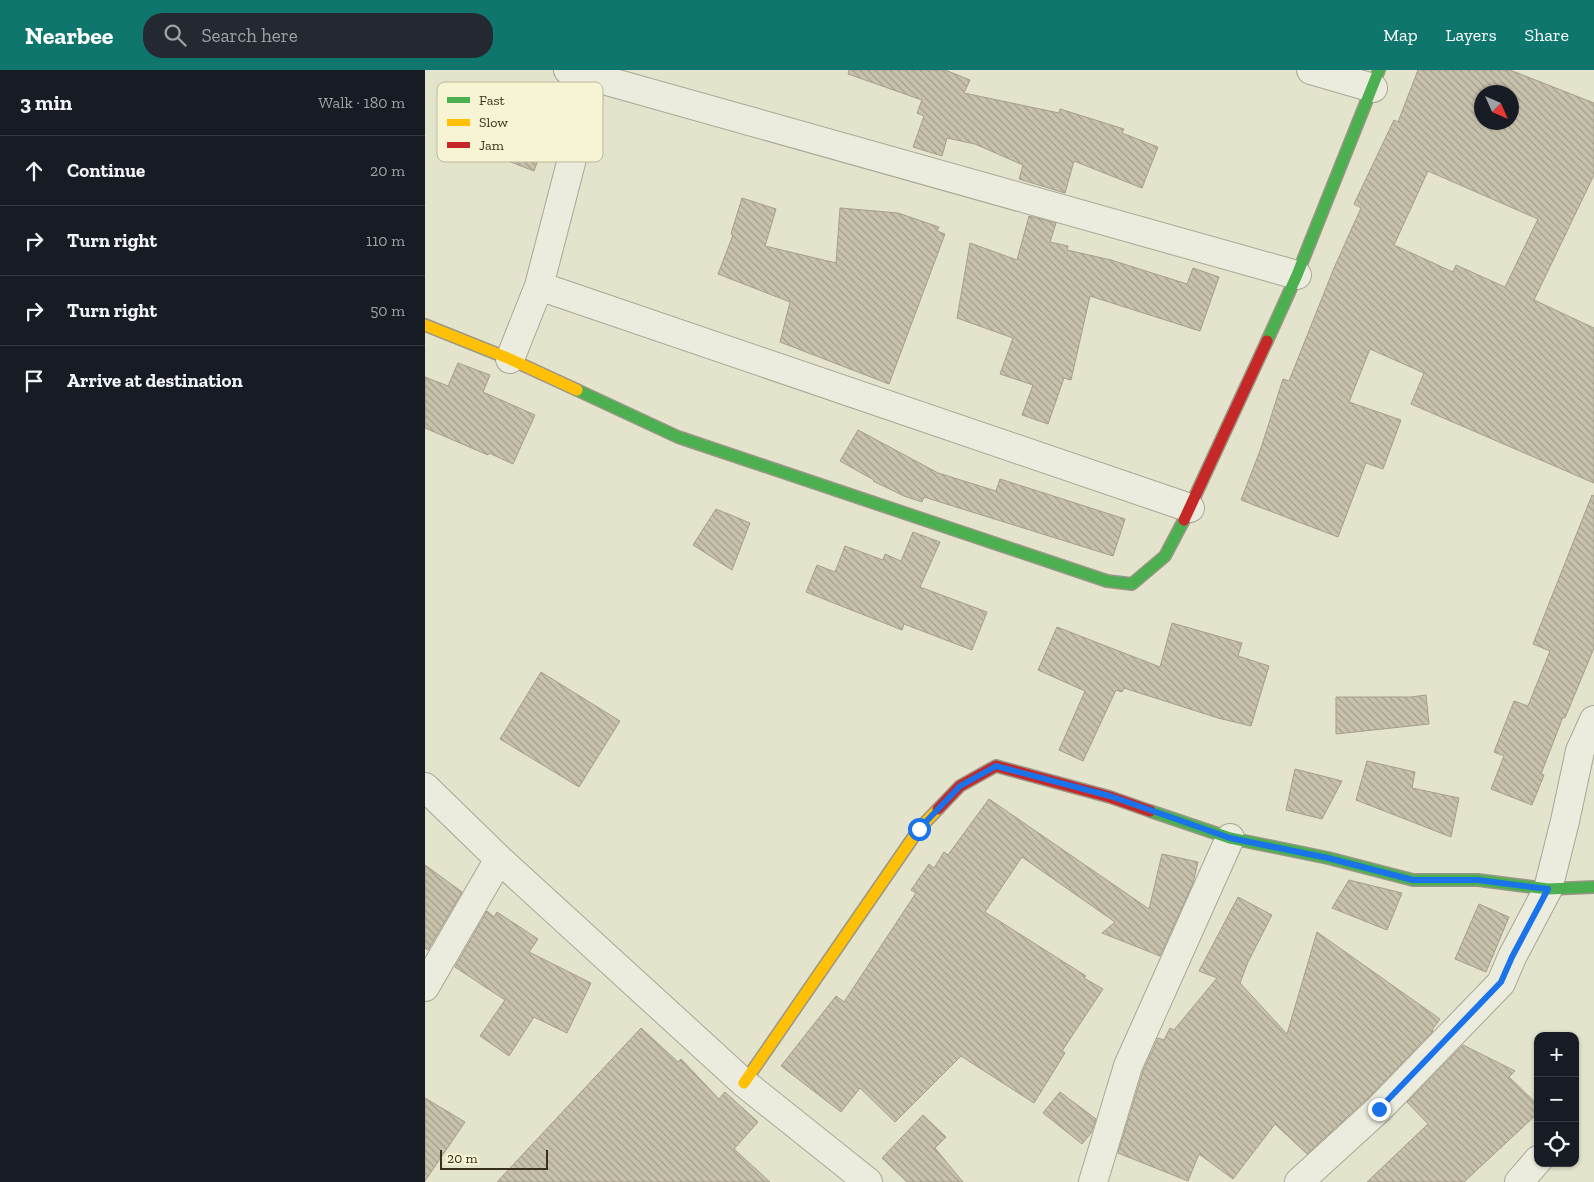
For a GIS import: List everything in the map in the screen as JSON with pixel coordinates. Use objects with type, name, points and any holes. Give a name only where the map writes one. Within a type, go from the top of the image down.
[{"type":"street","points":[[425,325],[510,359],[678,437],[1107,581],[1132,584],[1165,556],[1190,508],[1297,275],[1376,79],[1311,70]]},
{"type":"street","points":[[585,73],[1297,275]]},
{"type":"street","points":[[510,359],[539,286],[566,162]]},
{"type":"street","points":[[539,286],[1190,508]]},
{"type":"street","points":[[1299,1182],[1379,1109],[1501,982],[1548,889],[1581,751],[1594,720]]},
{"type":"street","points":[[743,1083],[919,829],[960,786],[996,766],[1110,796],[1230,838],[1328,858],[1413,880],[1478,880],[1548,889],[1594,887]]},
{"type":"street","points":[[425,787],[499,859],[743,1083],[867,1182]]},
{"type":"street","points":[[1093,1182],[1128,1066],[1230,838]]},
{"type":"street","points":[[425,987],[499,859]]},
{"type":"street","points":[[1519,1182],[1534,1165]]},
{"type":"building","points":[[849,70],[945,70],[970,80],[964,93],[1059,113],[1060,109],[1124,129],[1122,133],[1158,147],[1142,188],[1074,161],[1065,193],[1019,179],[1023,165],[975,144],[947,138],[942,156],[913,147],[924,116],[917,113],[922,100],[848,74]]},
{"type":"building","points":[[1418,70],[1510,70],[1594,103],[1594,175],[1534,300],[1594,328],[1594,483],[1411,404],[1424,373],[1370,349],[1349,402],[1401,420],[1383,469],[1366,463],[1338,537],[1241,500],[1261,448],[1283,379],[1289,381],[1334,268],[1361,208],[1354,204],[1394,120],[1398,122]],"holes":[[[1428,171],[1538,219],[1505,287],[1456,265],[1453,272],[1394,245]]]},
{"type":"building","points":[[511,162],[537,162],[534,171]]},
{"type":"building","points":[[742,198],[776,209],[765,246],[836,263],[840,208],[898,213],[939,227],[937,231],[945,234],[889,384],[780,342],[790,302],[718,274],[733,235],[731,234]]},
{"type":"building","points":[[1029,216],[1056,223],[1050,242],[1068,246],[1067,250],[1111,260],[1187,284],[1193,268],[1219,277],[1200,331],[1090,296],[1071,380],[1064,378],[1048,424],[1022,415],[1033,385],[1000,374],[1013,338],[957,318],[970,243],[1017,260]]},
{"type":"building","points":[[458,363],[490,375],[483,392],[535,415],[513,464],[425,428],[425,377],[448,386]]},
{"type":"building","points":[[858,430],[938,473],[996,491],[1000,479],[1125,519],[1113,556],[924,497],[922,502],[904,496],[873,481],[840,461]]},
{"type":"building","points":[[1592,495],[1594,496],[1594,648],[1565,718],[1563,717],[1541,774],[1544,775],[1532,805],[1491,789],[1504,756],[1494,752],[1514,701],[1528,706],[1550,651],[1533,644]]},
{"type":"building","points":[[716,509],[750,523],[732,570],[693,545]]},
{"type":"building","points":[[913,532],[940,542],[920,587],[987,612],[972,650],[904,624],[902,630],[806,592],[817,565],[835,572],[845,546],[883,560],[885,554],[901,561]]},
{"type":"building","points":[[1172,623],[1242,643],[1238,656],[1269,666],[1251,726],[1218,718],[1124,688],[1122,692],[1116,690],[1083,761],[1059,750],[1085,691],[1038,670],[1057,627],[1160,667]]},
{"type":"building","points":[[541,672],[620,721],[579,787],[500,739]]},
{"type":"building","points":[[1426,695],[1429,724],[1336,734],[1336,697],[1411,697]]},
{"type":"building","points":[[1367,761],[1415,772],[1412,788],[1459,798],[1451,837],[1356,800]]},
{"type":"building","points":[[1295,769],[1342,781],[1322,819],[1286,810]]},
{"type":"building","points":[[989,799],[1149,909],[1162,854],[1198,862],[1193,883],[1160,956],[1102,933],[1115,922],[1022,857],[985,912],[1086,976],[1084,978],[1103,989],[1062,1051],[1065,1053],[1034,1103],[961,1056],[895,1122],[860,1088],[841,1112],[781,1066],[836,996],[844,1002],[916,893],[911,890],[929,864],[934,868],[944,852],[948,855]]},
{"type":"building","points":[[425,865],[462,892],[428,950],[425,948]]},
{"type":"building","points":[[1349,880],[1402,893],[1387,930],[1332,908]]},
{"type":"building","points":[[1238,897],[1272,915],[1248,962],[1240,983],[1287,1034],[1317,932],[1440,1019],[1433,1031],[1368,1098],[1307,1154],[1275,1124],[1233,1179],[1199,1154],[1188,1181],[1118,1153],[1143,1071],[1158,1038],[1164,1040],[1170,1028],[1174,1030],[1217,978],[1199,971]]},
{"type":"building","points":[[1479,904],[1509,917],[1486,972],[1455,959]]},
{"type":"building","points":[[487,911],[494,917],[497,912],[538,939],[529,952],[591,983],[567,1033],[534,1017],[509,1056],[480,1036],[505,1000],[455,967]]},
{"type":"building","points":[[641,1028],[678,1062],[681,1059],[719,1099],[725,1092],[758,1122],[734,1149],[770,1182],[497,1182]]},
{"type":"building","points":[[1463,1045],[1515,1071],[1509,1077],[1534,1101],[1534,1117],[1464,1182],[1367,1182],[1428,1124],[1407,1102]]},
{"type":"building","points":[[1060,1092],[1096,1119],[1091,1133],[1082,1144],[1043,1113]]},
{"type":"building","points":[[425,1098],[465,1122],[425,1181]]},
{"type":"building","points":[[923,1115],[946,1137],[935,1148],[963,1182],[907,1182],[882,1158]]},
{"type":"traffic: fast","points":[[1267,341],[1297,275],[1379,70]]},
{"type":"traffic: fast","points":[[577,390],[678,437],[1107,581],[1132,584],[1165,556],[1184,520]]},
{"type":"traffic: fast","points":[[1150,811],[1230,838],[1328,858],[1413,880],[1478,880],[1548,889],[1594,887]]},
{"type":"traffic: slow","points":[[425,325],[510,359],[577,390]]},
{"type":"traffic: slow","points":[[744,1083],[919,829],[938,809]]},
{"type":"traffic: jam","points":[[1184,520],[1267,341]]},
{"type":"traffic: jam","points":[[938,809],[960,786],[996,766],[1110,797],[1150,811]]},
{"type":"route","points":[[919,829],[960,786],[996,766],[1110,796],[1230,838],[1328,858],[1413,880],[1478,880],[1548,889],[1501,982],[1379,1109]]}]
